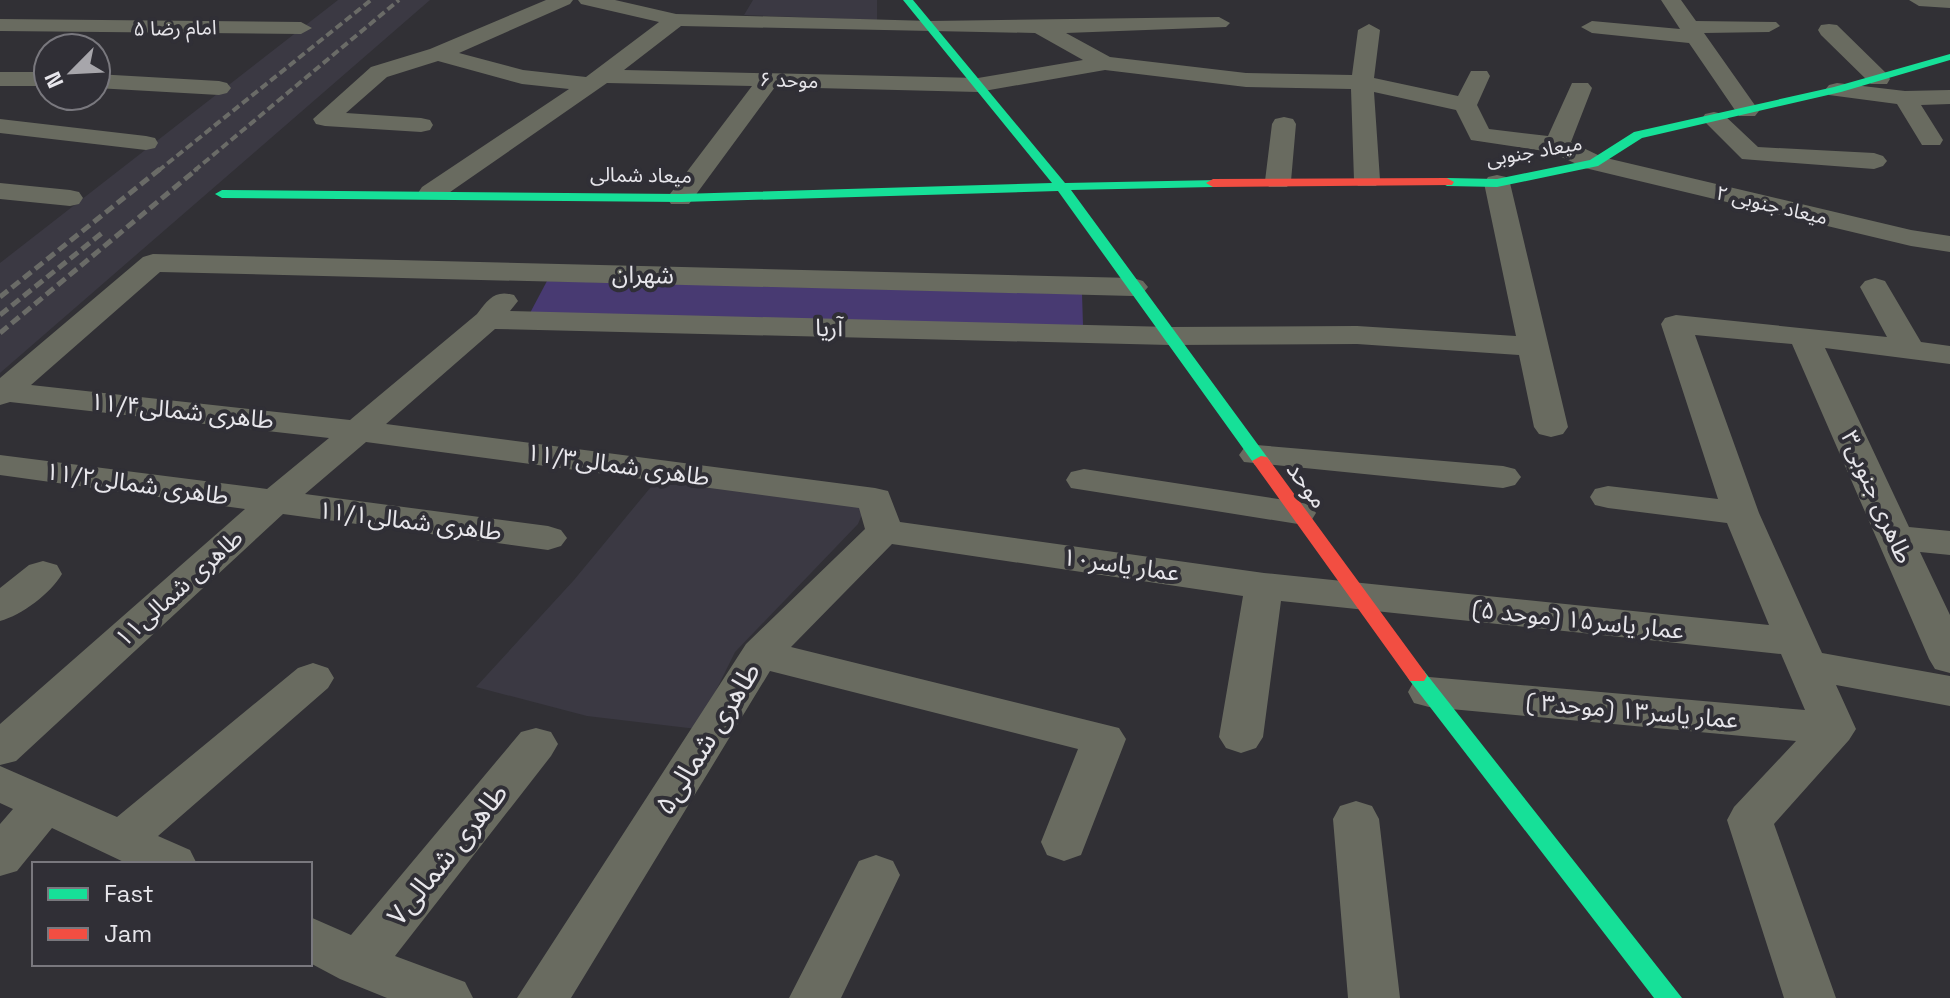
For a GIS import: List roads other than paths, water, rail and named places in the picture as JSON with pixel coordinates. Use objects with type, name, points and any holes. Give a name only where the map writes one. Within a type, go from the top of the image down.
[{"type":"street","points":[[421,125],[325,119],[379,72],[438,54],[563,0]]},
{"type":"street","points":[[588,0],[676,20],[930,27],[1219,23]]},
{"type":"street","name":"موحد","points":[[908,0],[1060,185],[1429,692],[1669,998]]},
{"type":"street","points":[[1136,24],[1146,0]]},
{"type":"street","points":[[1671,0],[1747,111]]},
{"type":"street","points":[[1919,0],[1950,2]]},
{"type":"street","points":[[223,27],[249,9]]},
{"type":"street","points":[[431,193],[596,80],[676,20]]},
{"type":"street","name":"امام رضا ۵","points":[[0,25],[301,28]]},
{"type":"street","points":[[1592,27],[1692,32],[1769,26]]},
{"type":"street","points":[[1039,27],[1105,63],[1246,80],[1362,82],[1465,105],[1479,76]]},
{"type":"street","points":[[1367,180],[1362,82],[1369,30]]},
{"type":"street","points":[[1829,30],[1879,79]]},
{"type":"street","name":"موحد ۶","points":[[438,54],[522,77],[596,80],[978,85],[1105,63]]},
{"type":"street","name":"میعاد جنوبی","points":[[1060,185],[1367,180],[1497,183],[1594,163],[1638,135],[1837,90],[1950,57]]},
{"type":"street","points":[[0,79],[32,79]]},
{"type":"street","points":[[680,198],[769,80]]},
{"type":"street","points":[[112,82],[219,88]]},
{"type":"street","points":[[1557,145],[1580,88]]},
{"type":"street","points":[[1837,90],[1905,98],[1950,97]]},
{"type":"street","points":[[1905,98],[1931,140]]},
{"type":"street","name":"میعاد جنوبی ۲","points":[[1465,105],[1480,135],[1557,145],[1594,163],[1911,238],[1950,244]]},
{"type":"street","points":[[1714,119],[1751,154],[1874,161]]},
{"type":"street","points":[[1278,181],[1284,124]]},
{"type":"street","points":[[0,126],[146,143]]},
{"type":"street","points":[[1497,183],[1551,427]]},
{"type":"street","name":"میعاد شمالی","points":[[222,194],[283,190],[680,198],[894,195],[1060,185]]},
{"type":"street","points":[[0,191],[70,198]]},
{"type":"street","points":[[0,204],[28,194]]},
{"type":"street","name":"شهران","points":[[2,393],[153,263],[1133,287]]},
{"type":"street","name":"طاهری شمالی۱۱","points":[[0,749],[273,503],[488,320],[525,272]]},
{"type":"street","points":[[1875,287],[1909,349]]},
{"type":"street","name":"آریا","points":[[488,320],[1170,336],[1357,335],[1533,347]]},
{"type":"street","points":[[1810,998],[1750,820],[1834,729],[1741,513],[1676,324],[1804,336],[1950,355]]},
{"type":"street","name":"طاهری جنوبی۳","points":[[1804,336],[1950,659]]},
{"type":"street","name":"طاهری شمالی۱۱/۴","points":[[2,393],[361,431]]},
{"type":"street","name":"طاهری شمالی۱۱/۳","points":[[361,431],[880,515]]},
{"type":"street","points":[[1256,455],[1503,477]]},
{"type":"street","name":"طاهری شمالی۱۱/۲","points":[[0,465],[273,503]]},
{"type":"street","points":[[1084,480],[1298,513]]},
{"type":"street","points":[[1608,497],[1741,513]]},
{"type":"street","name":"طاهری شمالی۱۱/۱","points":[[273,503],[548,538]]},
{"type":"street","name":"عمار یاسر۱۰","points":[[880,515],[1264,586],[1359,597]]},
{"type":"street","name":"طاهری شمالی۵","points":[[543,998],[760,654],[880,515]]},
{"type":"street","points":[[1895,537],[1950,543]]},
{"type":"street","points":[[0,608],[43,574]]},
{"type":"street","points":[[1241,737],[1264,586]]},
{"type":"street","name":"عمار یاسر۱۵ (موحد ۵)","points":[[1359,597],[1802,654],[1950,691]]},
{"type":"street","points":[[760,654],[1104,739],[1064,842]]},
{"type":"street","points":[[123,839],[313,678]]},
{"type":"street","name":"عمار یاسر۱۳ (موحد۳ )","points":[[1429,692],[1834,729]]},
{"type":"street","name":"طاهری شمالی۷","points":[[358,964],[536,744]]},
{"type":"street","points":[[0,783],[169,862]]},
{"type":"street","points":[[0,857],[45,804]]},
{"type":"street","points":[[1356,819],[1374,998]]},
{"type":"street","points":[[815,998],[876,875]]},
{"type":"street","points":[[312,939],[358,964],[447,998]]},
{"type":"railway","points":[[158,171],[371,0]]},
{"type":"railway","points":[[194,171],[399,0]]},
{"type":"railway","points":[[0,297],[160,169]]},
{"type":"railway","points":[[0,333],[197,169]]},
{"type":"railway","points":[[0,315],[102,233]]}]
